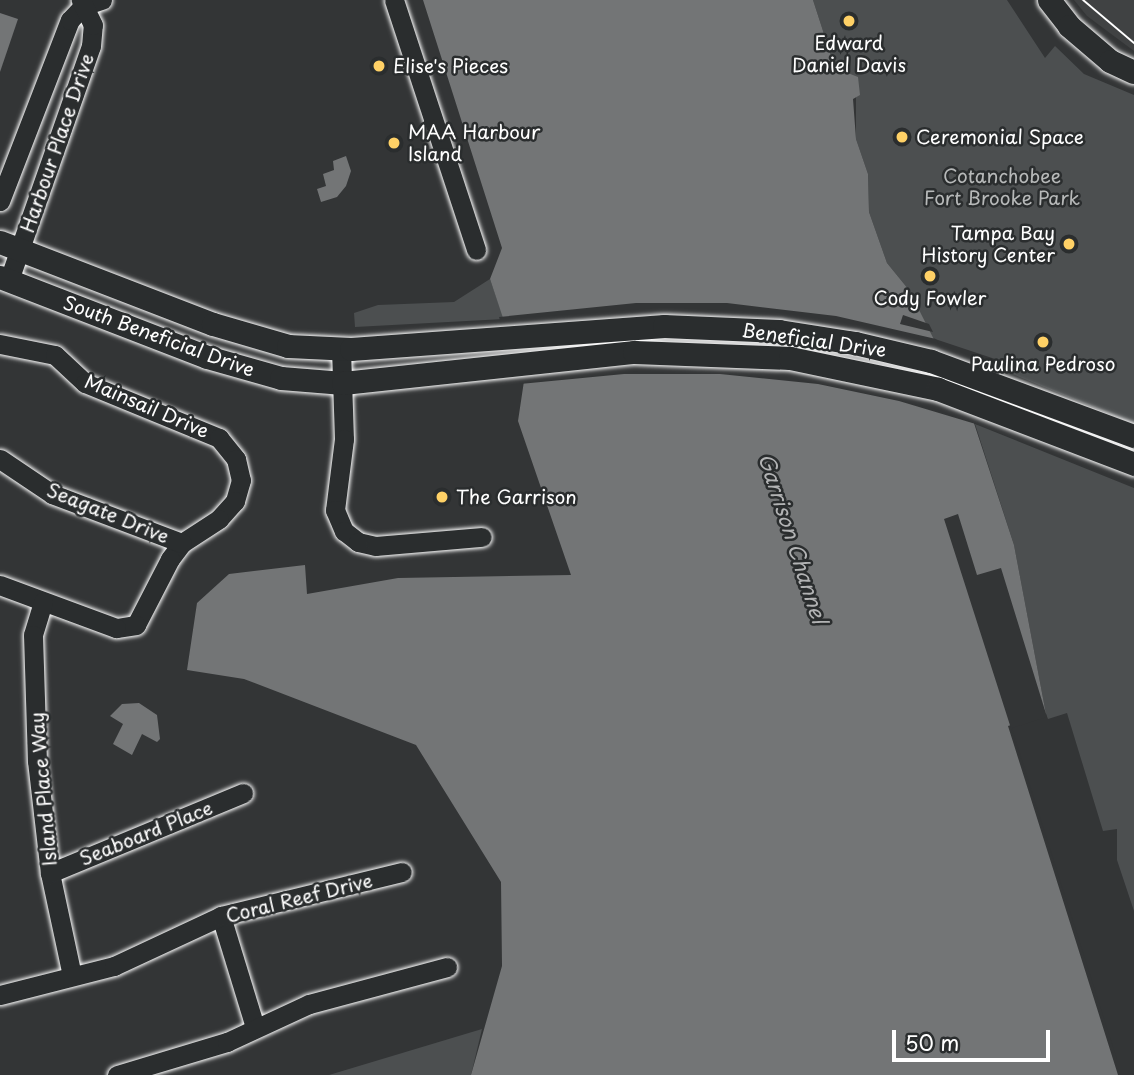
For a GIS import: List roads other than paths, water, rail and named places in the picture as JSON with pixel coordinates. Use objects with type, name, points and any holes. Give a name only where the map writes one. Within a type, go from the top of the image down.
[{"type":"street","points":[[82,3],[102,0]]},
{"type":"street","points":[[394,0],[476,250]]},
{"type":"street","points":[[1049,0],[1069,26],[1110,61],[1134,72]]},
{"type":"street","name":"Harbour Place Drive","points":[[0,201],[71,20],[82,3]]},
{"type":"street","name":"Harbour Place Drive","points":[[5,279],[10,246],[91,46],[93,25],[82,3]]},
{"type":"street","name":"South Beneficial Drive","points":[[10,246],[236,332],[288,346],[341,349],[480,341]]},
{"type":"street","name":"South Beneficial Drive","points":[[5,279],[244,370],[342,383],[488,366]]},
{"type":"street","name":"Beneficial Drive","points":[[480,341],[626,327],[760,330],[893,351],[1002,385],[1134,436]]},
{"type":"street","name":"Mainsail Drive","points":[[0,344],[55,355],[85,383],[219,438],[236,459],[241,480],[235,501],[219,519],[182,543],[135,625],[116,628],[0,585]]},
{"type":"street","points":[[341,349],[344,439],[334,510],[344,531],[358,542],[376,546],[482,537]]},
{"type":"street","name":"Beneficial Drive","points":[[488,366],[634,352],[771,356],[900,379],[1011,414],[1134,464]]},
{"type":"street","name":"Seagate Drive","points":[[0,459],[52,494],[182,543]]},
{"type":"street","name":"Island Place Way","points":[[43,601],[33,635],[37,761],[50,873],[72,976]]},
{"type":"street","name":"Seaboard Place","points":[[50,873],[243,793]]},
{"type":"street","name":"Coral Reef Drive","points":[[0,995],[114,966],[221,916],[402,872]]},
{"type":"street","points":[[221,916],[255,1027]]},
{"type":"street","points":[[117,1075],[227,1042],[309,1004],[447,967]]},
{"type":"water","name":"Garrison Channel","points":[[423,0],[813,0],[835,68],[858,77],[860,95],[853,99],[856,139],[868,174],[869,212],[887,263],[909,290],[970,411],[1014,545],[1046,714],[1008,726],[1118,1075],[471,1075],[502,966],[501,882],[416,745],[244,679],[187,670],[197,603],[229,574],[305,565],[307,594],[398,578],[571,575],[518,421],[524,381],[490,279],[502,248]]},
{"type":"water","points":[[0,13],[18,19],[0,72]]},
{"type":"water","points":[[346,156],[351,171],[346,186],[337,197],[321,202],[317,189],[326,186],[323,174],[334,170],[333,161]]},
{"type":"water","points":[[139,703],[157,715],[160,739],[157,742],[142,734],[132,755],[113,744],[123,724],[110,716],[122,704]]},
{"type":"tram line","points":[[1083,0],[1134,43]]},
{"type":"place","name":"Edward Daniel Davis","points":[[849,21]]},
{"type":"place","name":"Elise's Pieces","points":[[379,66]]},
{"type":"place","name":"Ceremonial Space","points":[[902,137]]},
{"type":"place","name":"MAA Harbour Island","points":[[394,143]]},
{"type":"place","name":"Tampa Bay History Center","points":[[1069,244]]},
{"type":"place","name":"Cody Fowler","points":[[930,276]]},
{"type":"place","name":"Paulina Pedroso","points":[[1043,342]]},
{"type":"place","name":"The Garrison","points":[[442,497]]},
{"type":"park label","name":"Cotanchobee Fort Brooke Park","points":[[1002,187]]}]
